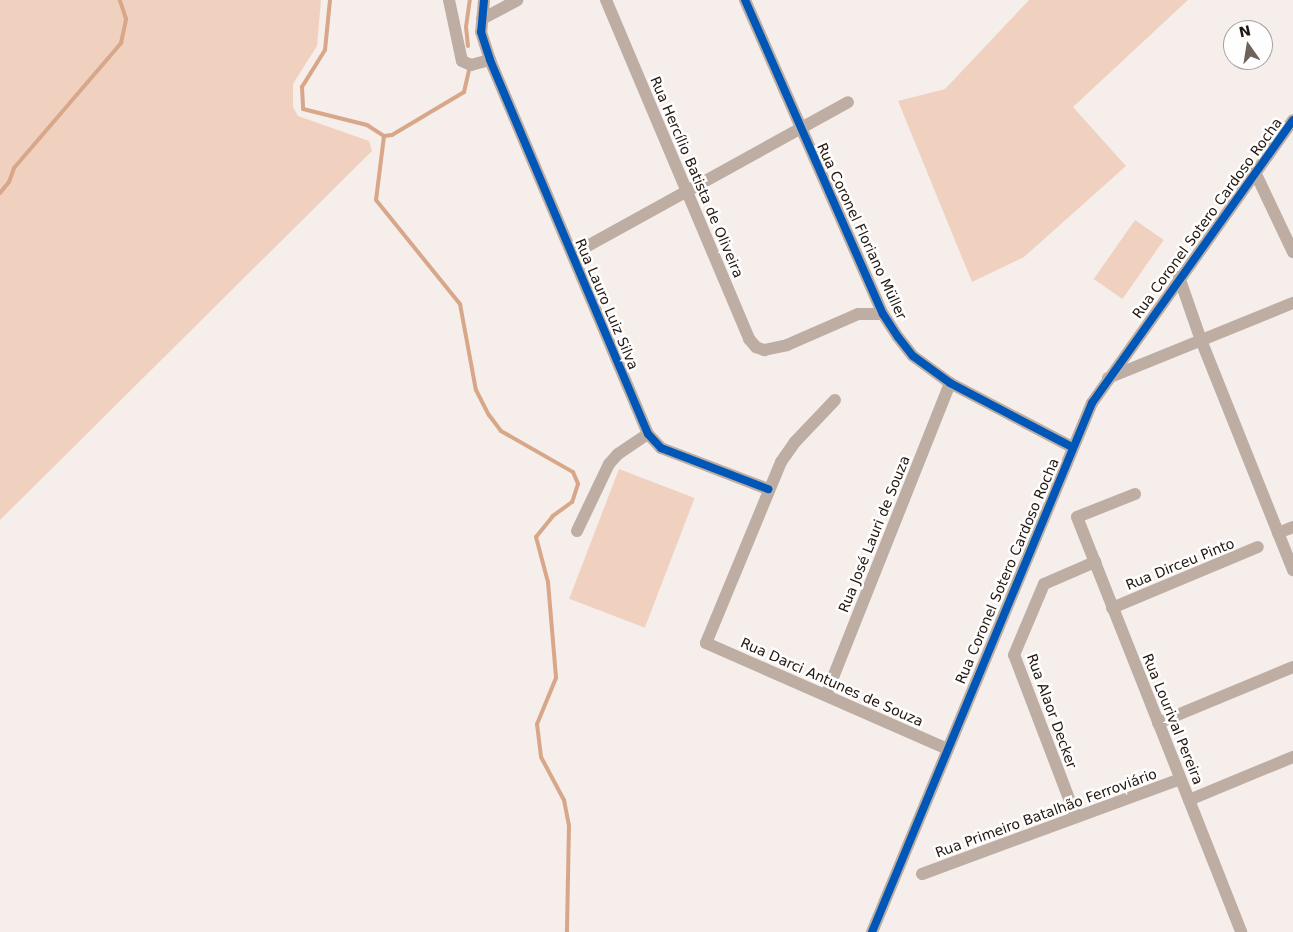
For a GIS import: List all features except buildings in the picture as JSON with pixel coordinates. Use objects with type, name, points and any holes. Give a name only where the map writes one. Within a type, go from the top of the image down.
[{"type":"street","points":[[448,0],[462,61],[472,66],[490,60]]},
{"type":"street","name":"Rua Lauro Luiz Silva","points":[[484,0],[481,32],[490,60],[648,434],[661,448],[768,489]]},
{"type":"street","points":[[482,19],[517,0]]},
{"type":"street","name":"Rua Hercílio Batista de Oliveira","points":[[606,0],[749,339],[756,347],[773,349],[842,318],[858,314],[883,314]]},
{"type":"street","name":"Rua Coronel Floriano Müller","points":[[745,0],[883,314],[913,356],[950,383],[1072,447]]},
{"type":"street","points":[[572,254],[848,102]]},
{"type":"street","name":"Rua Coronel Sotero Cardoso Rocha","points":[[872,932],[1072,447],[1107,379],[1254,170],[1293,120]]},
{"type":"street","points":[[1254,170],[1293,252]]},
{"type":"street","points":[[1179,277],[1201,340],[1293,570]]},
{"type":"street","points":[[1107,379],[1293,303]]},
{"type":"street","name":"Rua José Lauri de Souza","points":[[826,696],[950,383]]},
{"type":"street","points":[[768,489],[795,442],[835,400]]},
{"type":"street","points":[[578,531],[609,464],[618,454],[648,434]]},
{"type":"street","name":"Rua Darci Antunes de Souza","points":[[768,489],[706,643],[947,749]]},
{"type":"street","name":"Rua Lourival Pereira","points":[[1135,494],[1077,517],[1241,932]]},
{"type":"street","points":[[1278,533],[1293,527]]},
{"type":"street","name":"Rua Dirceu Pinto","points":[[1112,608],[1258,547]]},
{"type":"street","name":"Rua Alaor Decker","points":[[1076,818],[1014,655],[1044,584],[1095,562]]},
{"type":"street","points":[[1158,723],[1293,668]]},
{"type":"street","points":[[1189,800],[1293,757]]},
{"type":"street","name":"Rua Primeiro Batalhão Ferroviário","points":[[922,874],[1180,779]]},
{"type":"shaded area","points":[[0,0],[321,0],[317,46],[293,84],[293,107],[298,116],[369,141],[372,151],[0,520]]},
{"type":"shaded area","points":[[1029,0],[1188,0],[1073,107],[1126,166],[1024,257],[972,282],[898,101],[945,89]]},
{"type":"shaded area","points":[[1135,220],[1164,240],[1122,299],[1094,279]]},
{"type":"shaded area","points":[[619,469],[695,498],[645,628],[569,599]]},
{"type":"waterway","points":[[0,193],[9,182],[14,168],[121,43],[126,19],[120,0]]},
{"type":"waterway","points":[[330,0],[325,50],[302,87],[303,109],[367,125],[384,136],[376,200],[460,304],[476,390],[489,415],[501,431],[573,472],[578,484],[572,502],[553,516],[536,537],[548,582],[556,678],[537,724],[541,757],[564,800],[569,825],[567,932]]},
{"type":"waterway","points":[[468,46],[466,27],[470,0]]},
{"type":"waterway","points":[[384,136],[392,135],[464,92],[469,71]]},
{"type":"cycle path","points":[[484,0],[481,32],[490,60],[648,434],[661,448],[768,489]]},
{"type":"cycle path","points":[[745,0],[883,314],[898,337],[913,356],[950,383],[1072,447]]},
{"type":"cycle path","points":[[872,932],[1092,403],[1293,120]]}]
